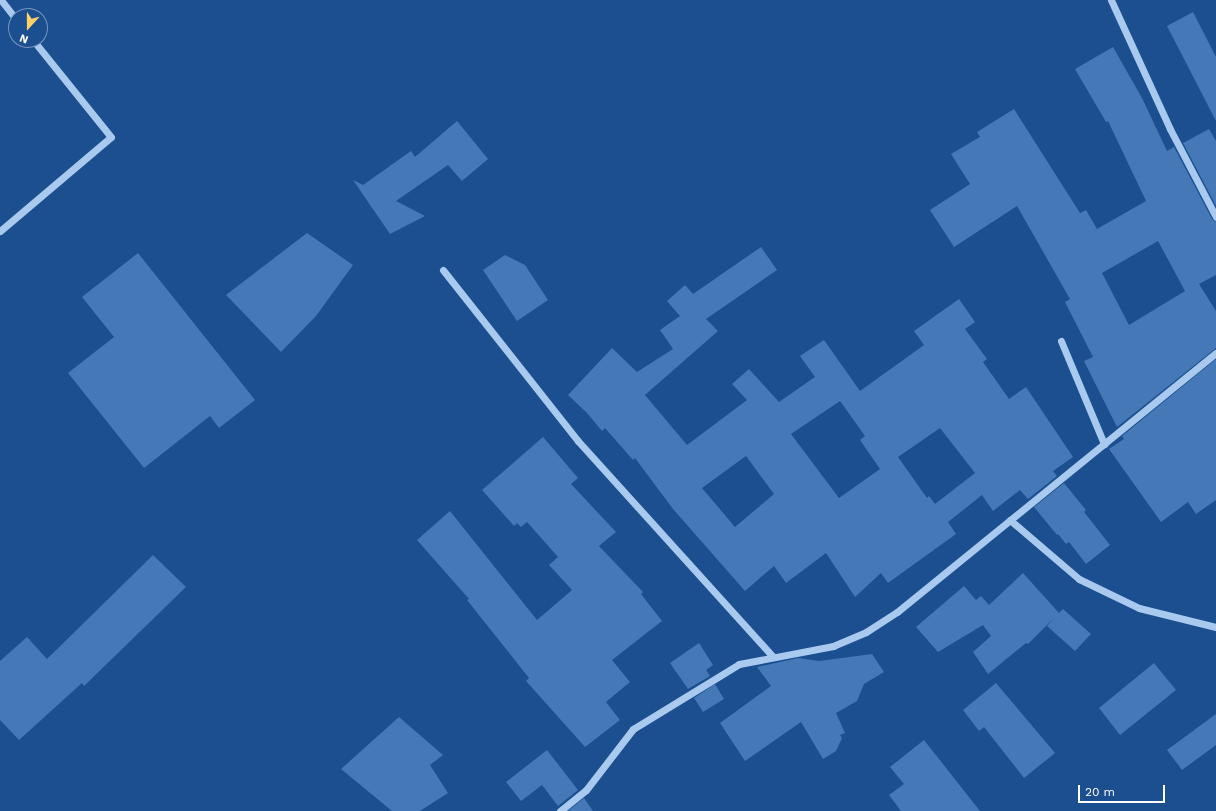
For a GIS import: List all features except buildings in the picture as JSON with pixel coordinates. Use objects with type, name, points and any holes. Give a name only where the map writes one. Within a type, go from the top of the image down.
[{"type":"street","points":[[1,0],[8,9]]},
{"type":"street","points":[[1111,0],[1170,128],[1216,217]]},
{"type":"street","points":[[0,231],[111,137],[39,48]]},
{"type":"street","points":[[443,270],[578,441],[773,657]]},
{"type":"street","points":[[1060,341],[1104,444]]},
{"type":"street","points":[[560,811],[586,790],[633,729],[739,664],[833,646],[866,632],[897,612],[1216,353]]},
{"type":"street","points":[[1010,520],[1079,580],[1138,608],[1216,626]]}]
